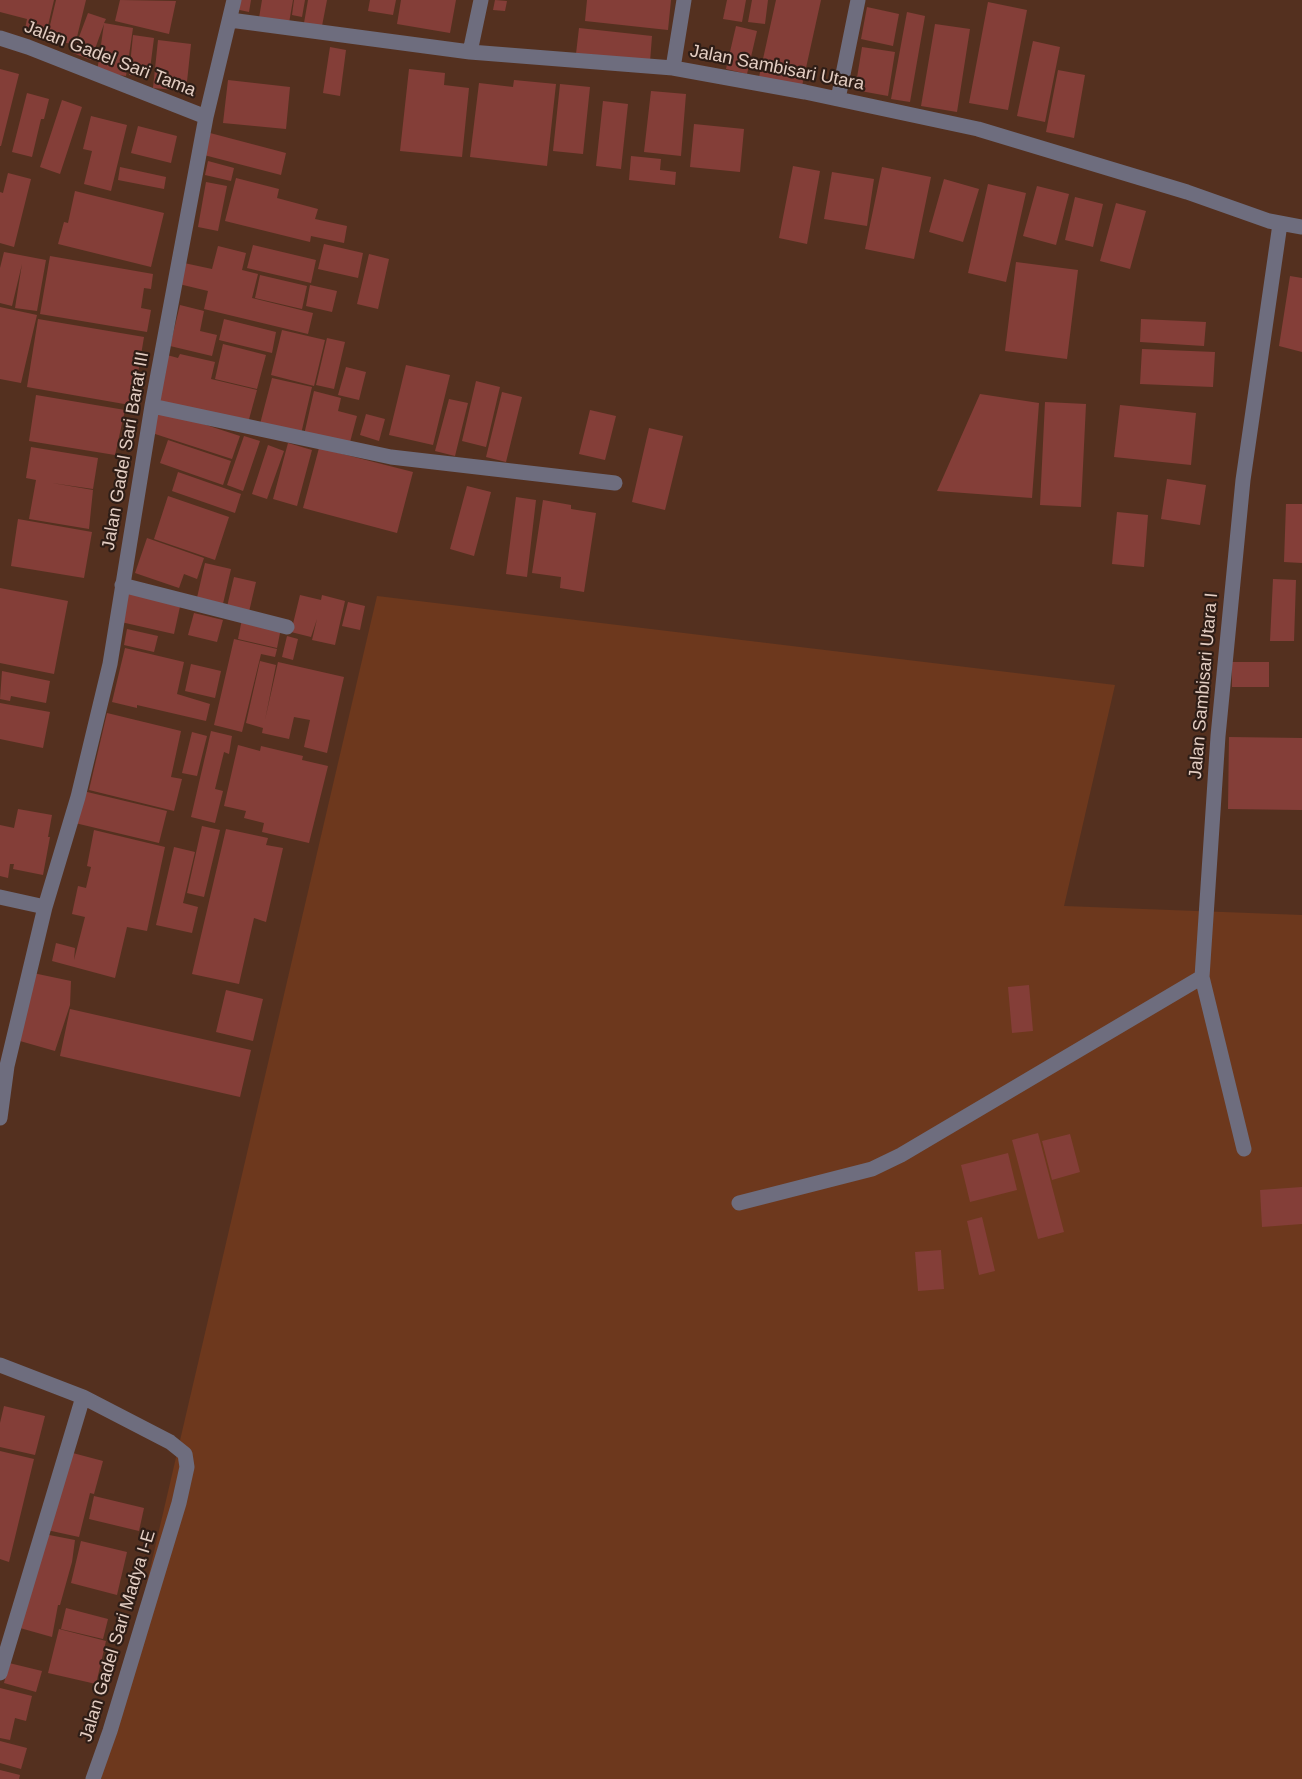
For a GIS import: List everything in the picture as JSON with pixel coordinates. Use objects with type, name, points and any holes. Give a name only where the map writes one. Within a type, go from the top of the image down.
[{"type":"street","name":"Jalan Gadel Sari Barat III","points":[[0,1118],[7,1066],[45,907],[78,797],[110,664],[152,406],[206,117],[234,0]]},
{"type":"street","points":[[470,52],[481,0]]},
{"type":"street","points":[[673,68],[684,0]]},
{"type":"street","points":[[838,99],[858,0]]},
{"type":"street","name":"Jalan Sambisari Utara","points":[[230,20],[470,52],[673,68],[838,99],[978,129],[1187,192],[1280,224],[1302,226]]},
{"type":"street","name":"Jalan Gadel Sari Tama","points":[[0,38],[206,117]]},
{"type":"street","name":"Jalan Sambisari Utara I","points":[[1244,1149],[1202,977],[1219,725],[1242,491],[1280,224]]},
{"type":"street","points":[[152,406],[391,457],[615,483]]},
{"type":"street","points":[[122,585],[287,627]]},
{"type":"street","points":[[0,897],[45,907]]},
{"type":"street","points":[[739,1203],[872,1169],[902,1155],[1202,977]]},
{"type":"street","points":[[0,1365],[83,1397],[0,1673]]},
{"type":"street","name":"Jalan Gadel Sari Madya I-E","points":[[83,1397],[170,1442],[186,1454],[187,1467],[110,1731],[93,1779]]},
{"type":"shaded area","points":[[377,596],[1115,685],[1064,906],[1302,915],[1302,1779],[101,1779]]},
{"type":"building","points":[[0,0],[54,0],[46,34],[25,29],[27,19],[0,12]]},
{"type":"building","points":[[56,0],[86,0],[75,45],[47,38]]},
{"type":"building","points":[[120,0],[176,1],[169,34],[115,21]]},
{"type":"building","points":[[237,0],[251,0],[249,12],[235,9]]},
{"type":"building","points":[[262,0],[293,0],[289,23],[259,18]]},
{"type":"building","points":[[294,0],[305,0],[302,17],[292,15]]},
{"type":"building","points":[[308,0],[327,0],[322,26],[304,23]]},
{"type":"building","points":[[370,0],[396,0],[393,15],[368,11]]},
{"type":"building","points":[[401,0],[456,0],[450,33],[397,24]]},
{"type":"building","points":[[495,0],[507,1],[505,11],[493,10]]},
{"type":"building","points":[[587,0],[671,0],[668,30],[585,21]]},
{"type":"building","points":[[727,0],[746,0],[742,22],[723,19]]},
{"type":"building","points":[[752,0],[768,0],[765,24],[748,22]]},
{"type":"building","points":[[776,0],[821,0],[802,86],[759,77]]},
{"type":"building","points":[[988,2],[1027,10],[1008,110],[969,103]]},
{"type":"building","points":[[867,7],[899,14],[893,46],[861,39]]},
{"type":"building","points":[[907,12],[925,16],[910,102],[891,99]]},
{"type":"building","points":[[88,13],[106,19],[104,23],[133,28],[126,76],[97,72],[104,24],[91,60],[73,53]]},
{"type":"building","points":[[935,24],[970,29],[957,112],[921,106]]},
{"type":"building","points":[[736,26],[757,31],[747,74],[726,69]]},
{"type":"building","points":[[579,28],[652,36],[650,62],[576,54]]},
{"type":"building","points":[[133,35],[154,38],[149,77],[129,75]]},
{"type":"building","points":[[158,40],[191,44],[186,91],[153,88]]},
{"type":"building","points":[[1033,41],[1060,47],[1045,122],[1017,116]]},
{"type":"building","points":[[330,47],[346,50],[340,96],[323,93]]},
{"type":"building","points":[[862,47],[895,52],[888,96],[855,90]]},
{"type":"building","points":[[0,69],[19,74],[1,146],[0,146]]},
{"type":"building","points":[[409,69],[445,73],[444,85],[469,88],[462,157],[400,151]]},
{"type":"building","points":[[1058,70],[1085,75],[1074,138],[1046,132]]},
{"type":"building","points":[[228,80],[290,87],[286,129],[223,123]]},
{"type":"building","points":[[514,80],[556,84],[547,166],[470,157],[479,83],[513,87]]},
{"type":"building","points":[[560,84],[590,87],[583,154],[553,151]]},
{"type":"building","points":[[651,91],[686,94],[681,156],[644,152]]},
{"type":"building","points":[[27,93],[49,99],[44,119],[41,119],[32,157],[12,152]]},
{"type":"building","points":[[62,100],[82,107],[60,174],[40,167]]},
{"type":"building","points":[[603,101],[628,104],[621,169],[596,166]]},
{"type":"building","points":[[91,116],[127,125],[111,191],[84,184],[92,151],[83,149]]},
{"type":"building","points":[[694,124],[744,129],[740,172],[690,167]]},
{"type":"building","points":[[138,126],[177,136],[171,163],[131,153]]},
{"type":"building","points":[[210,133],[286,153],[281,175],[204,155]]},
{"type":"building","points":[[631,156],[661,159],[660,170],[676,172],[675,185],[629,180]]},
{"type":"building","points":[[208,161],[234,168],[231,181],[205,175]]},
{"type":"building","points":[[793,166],[820,171],[807,244],[779,238]]},
{"type":"building","points":[[120,167],[166,177],[164,189],[118,180]]},
{"type":"building","points":[[882,167],[931,177],[914,259],[865,249]]},
{"type":"building","points":[[832,172],[874,179],[867,226],[824,219]]},
{"type":"building","points":[[8,173],[31,179],[14,247],[0,243],[0,192],[3,193]]},
{"type":"building","points":[[236,178],[279,189],[277,198],[318,209],[315,219],[347,226],[344,243],[311,236],[310,242],[225,221]]},
{"type":"building","points":[[944,179],[979,189],[963,242],[929,232]]},
{"type":"building","points":[[206,182],[227,186],[218,231],[198,227]]},
{"type":"building","points":[[988,184],[1026,193],[1006,282],[968,273]]},
{"type":"building","points":[[1037,186],[1069,194],[1056,245],[1023,236]]},
{"type":"building","points":[[75,191],[164,213],[151,267],[58,244],[64,222],[68,223]]},
{"type":"building","points":[[1075,197],[1103,204],[1093,247],[1065,240]]},
{"type":"building","points":[[1116,203],[1146,211],[1130,269],[1100,261]]},
{"type":"building","points":[[324,244],[363,253],[358,278],[318,269]]},
{"type":"building","points":[[253,245],[316,260],[311,283],[247,268]]},
{"type":"building","points":[[218,246],[246,253],[242,270],[258,274],[252,298],[313,313],[308,334],[204,309],[208,291],[179,284],[184,263],[212,269]]},
{"type":"building","points":[[4,252],[46,260],[37,311],[15,308],[22,264],[12,306],[0,303],[0,268]]},
{"type":"building","points":[[369,254],[389,259],[378,309],[357,304]]},
{"type":"building","points":[[50,256],[153,274],[151,289],[144,288],[141,308],[151,310],[147,332],[40,314]]},
{"type":"building","points":[[1016,262],[1078,270],[1067,359],[1005,351]]},
{"type":"building","points":[[260,275],[307,286],[302,309],[255,298]]},
{"type":"building","points":[[1290,276],[1302,278],[1302,352],[1279,346]]},
{"type":"building","points":[[310,285],[337,291],[332,312],[306,306]]},
{"type":"building","points":[[180,305],[204,311],[200,331],[217,335],[212,356],[170,346]]},
{"type":"building","points":[[0,307],[37,315],[21,383],[0,379]]},
{"type":"building","points":[[38,319],[144,337],[135,391],[132,390],[130,405],[27,387]]},
{"type":"building","points":[[224,319],[276,332],[272,353],[219,340]]},
{"type":"building","points":[[1141,319],[1206,322],[1204,346],[1140,342]]},
{"type":"building","points":[[282,330],[325,340],[314,386],[271,375]]},
{"type":"building","points":[[327,338],[345,342],[334,389],[316,385]]},
{"type":"building","points":[[223,344],[266,355],[257,389],[215,379]]},
{"type":"building","points":[[1142,349],[1215,352],[1213,387],[1140,384]]},
{"type":"building","points":[[180,354],[215,362],[211,379],[257,390],[248,423],[155,404],[167,355],[178,358]]},
{"type":"building","points":[[406,365],[450,375],[433,445],[389,435]]},
{"type":"building","points":[[346,367],[366,372],[359,400],[338,395]]},
{"type":"building","points":[[272,378],[312,387],[301,434],[260,424]]},
{"type":"building","points":[[476,381],[500,387],[486,447],[462,441]]},
{"type":"building","points":[[314,391],[341,398],[338,411],[357,416],[349,446],[304,435]]},
{"type":"building","points":[[502,392],[522,397],[506,462],[486,457]]},
{"type":"building","points":[[980,394],[1039,403],[1032,498],[937,491]]},
{"type":"building","points":[[36,395],[125,410],[115,455],[29,441]]},
{"type":"building","points":[[449,399],[468,403],[455,456],[435,451]]},
{"type":"building","points":[[1045,402],[1086,404],[1081,507],[1040,505]]},
{"type":"building","points":[[1120,405],[1196,413],[1191,465],[1114,457]]},
{"type":"building","points":[[157,409],[240,436],[232,459],[149,432]]},
{"type":"building","points":[[590,410],[616,416],[605,460],[579,454]]},
{"type":"building","points":[[366,414],[385,419],[379,441],[360,435]]},
{"type":"building","points":[[649,428],[683,436],[665,510],[632,502]]},
{"type":"building","points":[[244,436],[260,441],[243,491],[227,485]]},
{"type":"building","points":[[168,440],[231,461],[223,485],[160,463]]},
{"type":"building","points":[[288,443],[312,450],[297,506],[273,499]]},
{"type":"building","points":[[268,445],[284,451],[267,499],[252,494]]},
{"type":"building","points":[[31,447],[98,458],[93,489],[52,483],[93,490],[89,529],[29,519],[36,480],[26,478]]},
{"type":"building","points":[[319,448],[413,472],[397,533],[303,508]]},
{"type":"building","points":[[178,472],[241,494],[235,513],[172,491]]},
{"type":"building","points":[[1167,479],[1206,485],[1200,525],[1161,519]]},
{"type":"building","points":[[467,486],[491,492],[474,556],[450,549]]},
{"type":"building","points":[[168,496],[229,517],[215,560],[154,539]]},
{"type":"building","points":[[516,497],[536,500],[527,577],[506,574]]},
{"type":"building","points":[[543,500],[571,505],[571,509],[596,513],[584,592],[560,588],[561,577],[532,573]]},
{"type":"building","points":[[1286,504],[1302,504],[1302,563],[1284,562]]},
{"type":"building","points":[[1117,512],[1148,515],[1144,567],[1112,564]]},
{"type":"building","points":[[18,519],[92,532],[84,578],[11,566]]},
{"type":"building","points":[[147,538],[204,558],[197,579],[184,574],[179,588],[135,573]]},
{"type":"building","points":[[205,563],[231,569],[222,608],[196,602]]},
{"type":"building","points":[[234,577],[256,582],[248,616],[226,611]]},
{"type":"building","points":[[1273,579],[1296,580],[1294,641],[1270,641]]},
{"type":"building","points":[[0,588],[68,601],[54,674],[0,663]]},
{"type":"building","points":[[128,589],[181,602],[174,634],[121,622]]},
{"type":"building","points":[[300,595],[321,600],[322,595],[345,601],[335,645],[312,640],[317,619],[311,637],[291,632]]},
{"type":"building","points":[[348,602],[365,606],[360,630],[342,626]]},
{"type":"building","points":[[194,613],[223,620],[217,642],[188,635]]},
{"type":"building","points":[[242,619],[281,628],[277,648],[238,639]]},
{"type":"building","points":[[127,629],[158,636],[154,652],[124,645]]},
{"type":"building","points":[[287,636],[298,639],[293,660],[282,657]]},
{"type":"building","points":[[234,639],[277,649],[275,657],[261,654],[242,732],[214,725]]},
{"type":"building","points":[[125,648],[184,662],[177,694],[210,704],[206,721],[137,705],[137,708],[112,702]]},
{"type":"building","points":[[260,661],[276,665],[265,720],[278,662],[344,677],[327,753],[304,747],[310,720],[294,717],[289,739],[262,733],[263,728],[246,723]]},
{"type":"building","points":[[1232,662],[1269,662],[1269,687],[1232,687]]},
{"type":"building","points":[[191,664],[221,671],[215,698],[185,691]]},
{"type":"building","points":[[2,671],[50,681],[46,703],[11,696],[10,701],[0,699]]},
{"type":"building","points":[[0,703],[50,712],[43,748],[0,739]]},
{"type":"building","points":[[107,713],[181,731],[171,777],[182,779],[174,811],[89,790]]},
{"type":"building","points":[[211,731],[232,736],[229,754],[224,752],[215,789],[223,791],[215,823],[191,817]]},
{"type":"building","points":[[192,732],[207,736],[197,776],[182,773]]},
{"type":"building","points":[[1229,737],[1302,738],[1302,810],[1228,809]]},
{"type":"building","points":[[238,745],[260,751],[261,746],[303,756],[302,760],[328,766],[309,843],[262,832],[264,823],[244,818],[246,811],[224,806]]},
{"type":"building","points":[[83,791],[167,811],[159,843],[75,823]]},
{"type":"building","points":[[18,809],[52,815],[43,875],[13,869],[14,864],[10,864],[8,878],[0,876],[0,825],[14,828]]},
{"type":"building","points":[[202,826],[220,830],[204,897],[187,893]]},
{"type":"building","points":[[226,829],[268,838],[266,845],[283,848],[266,922],[254,918],[239,984],[192,974]]},
{"type":"building","points":[[94,830],[165,847],[147,931],[127,927],[115,978],[52,961],[56,943],[75,948],[74,960],[85,917],[72,914],[78,886],[86,888],[91,867],[87,866]]},
{"type":"building","points":[[174,847],[195,852],[183,903],[198,907],[192,933],[156,925]]},
{"type":"building","points":[[33,973],[71,981],[70,1005],[55,1051],[20,1041]]},
{"type":"building","points":[[1029,985],[1033,1031],[1012,1033],[1008,987]]},
{"type":"building","points":[[226,990],[263,999],[253,1041],[216,1032]]},
{"type":"building","points":[[70,1009],[251,1050],[240,1097],[60,1056]]},
{"type":"building","points":[[1038,1133],[1064,1232],[1038,1239],[1012,1140]]},
{"type":"building","points":[[1070,1134],[1080,1172],[1052,1180],[1042,1141]]},
{"type":"building","points":[[1008,1153],[1017,1190],[970,1202],[961,1165]]},
{"type":"building","points":[[1302,1187],[1302,1224],[1262,1227],[1260,1190]]},
{"type":"building","points":[[982,1217],[995,1271],[979,1275],[967,1221]]},
{"type":"building","points":[[941,1250],[944,1289],[918,1291],[915,1252]]},
{"type":"building","points":[[4,1406],[45,1416],[35,1455],[0,1447],[0,1423]]},
{"type":"building","points":[[0,1451],[34,1459],[9,1562],[0,1559]]},
{"type":"building","points":[[69,1452],[103,1461],[94,1494],[90,1493],[79,1537],[47,1530]]},
{"type":"building","points":[[94,1496],[144,1508],[139,1531],[89,1519]]},
{"type":"building","points":[[44,1534],[75,1540],[72,1562],[60,1605],[58,1605],[52,1637],[20,1628]]},
{"type":"building","points":[[81,1541],[127,1552],[117,1595],[71,1583]]},
{"type":"building","points":[[66,1608],[108,1619],[103,1639],[61,1629]]},
{"type":"building","points":[[59,1629],[106,1641],[96,1684],[48,1673]]},
{"type":"building","points":[[9,1663],[42,1671],[36,1692],[4,1683]]},
{"type":"building","points":[[0,1688],[32,1696],[26,1721],[15,1718],[10,1740],[0,1738]]},
{"type":"building","points":[[0,1741],[27,1748],[21,1769],[0,1763]]},
{"type":"building","points":[[0,1770],[20,1775],[19,1779],[0,1779]]}]
